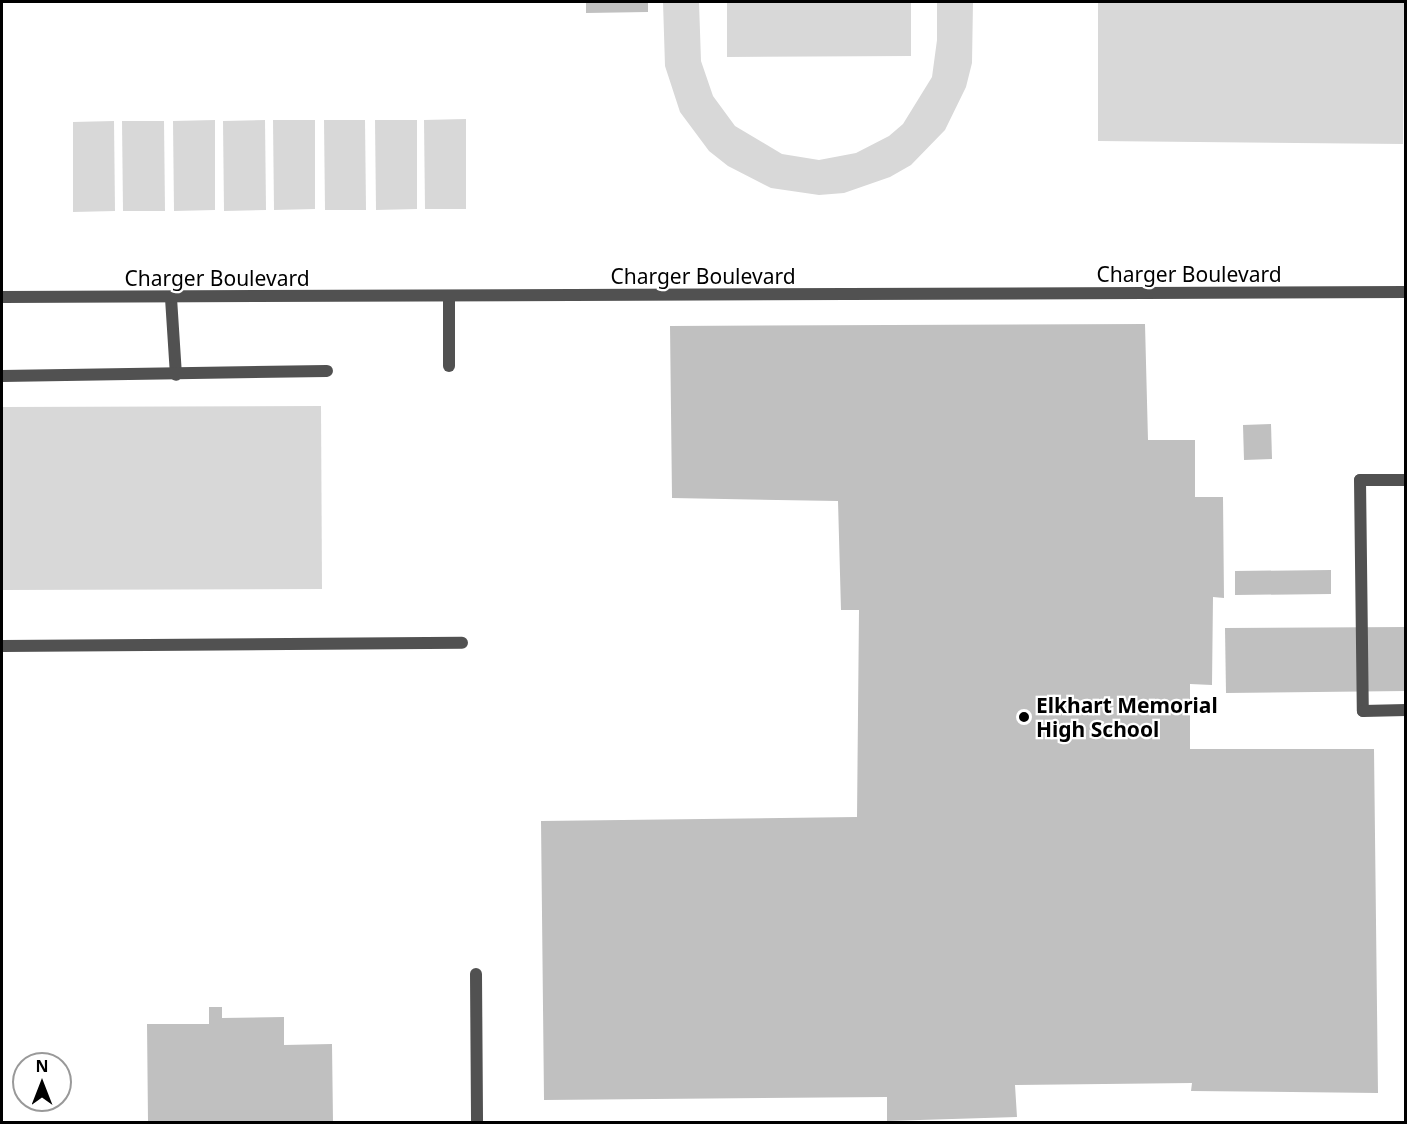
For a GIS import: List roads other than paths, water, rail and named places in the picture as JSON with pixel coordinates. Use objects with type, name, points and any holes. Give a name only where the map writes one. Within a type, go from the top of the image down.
[{"type":"street","name":"Charger Boulevard","points":[[2,297],[1406,292]]},
{"type":"street","points":[[449,297],[449,366]]},
{"type":"street","points":[[171,298],[176,375]]},
{"type":"street","points":[[2,376],[176,375],[327,370]]},
{"type":"street","points":[[1406,480],[1360,480],[1363,711],[1406,710]]},
{"type":"street","points":[[2,646],[462,643]]},
{"type":"street","points":[[476,974],[477,1122]]},
{"type":"place","name":"Elkhart Memorial High School","points":[[1024,717]]}]
